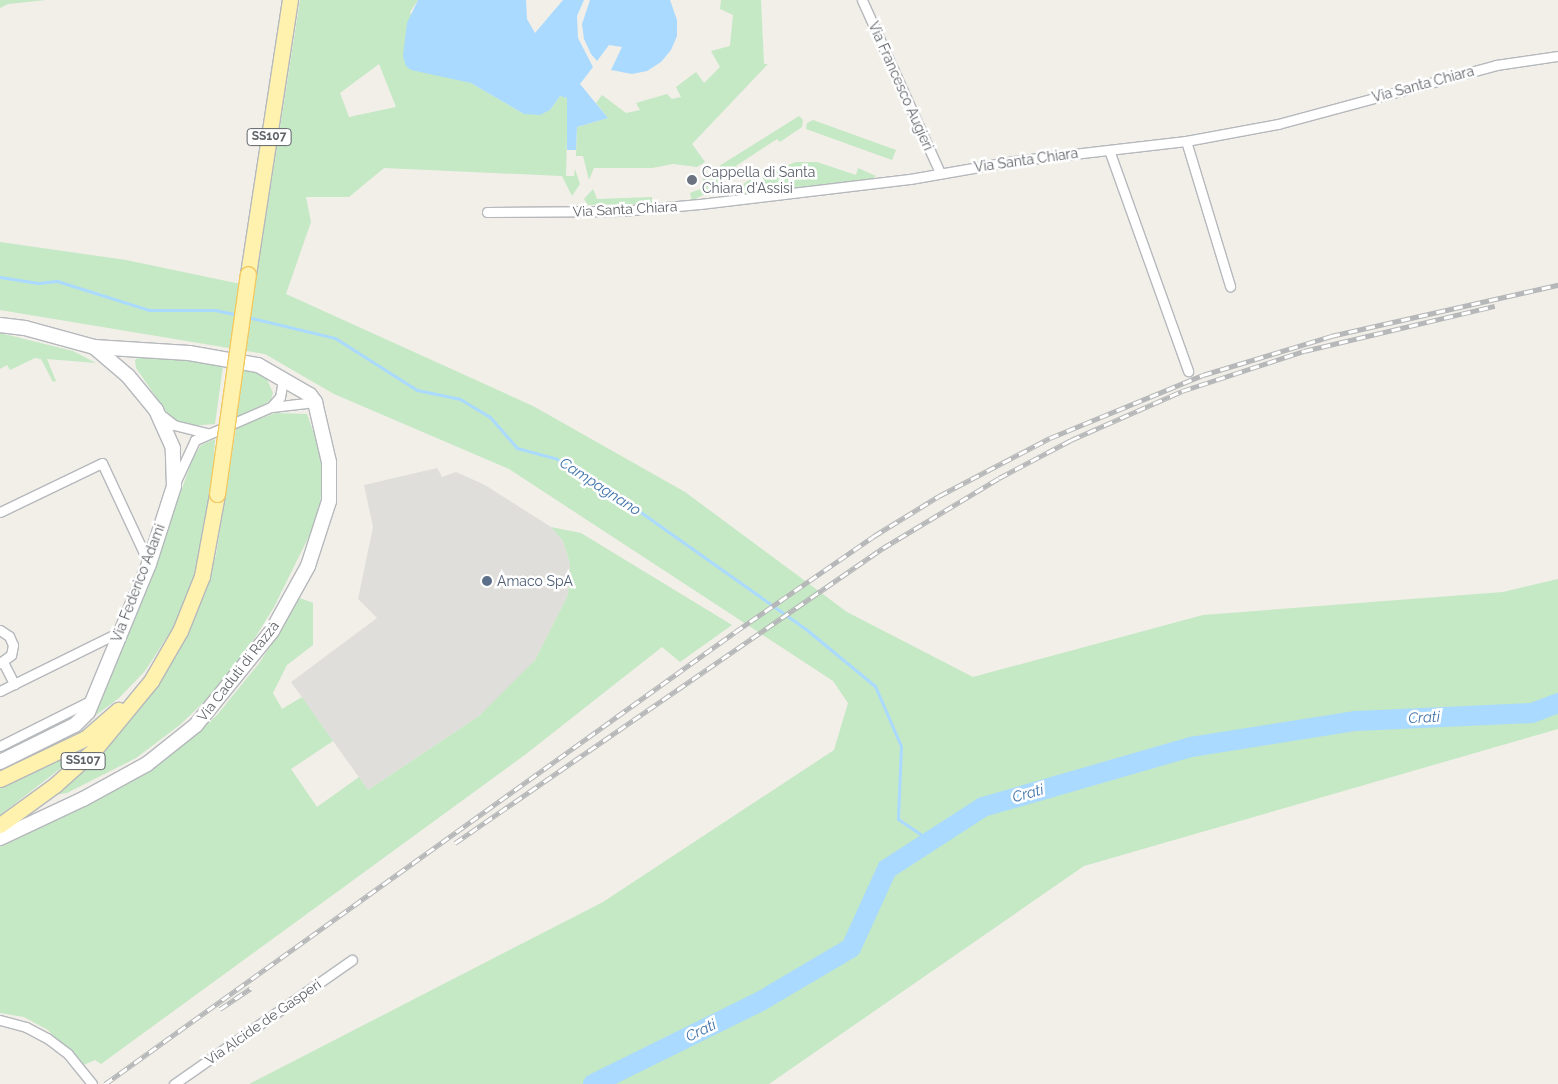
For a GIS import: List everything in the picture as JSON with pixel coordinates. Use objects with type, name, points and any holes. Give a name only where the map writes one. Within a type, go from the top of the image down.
[{"type":"main road","name":"SS107","points":[[0,825],[55,785],[95,749],[151,681],[180,631],[202,576],[217,494],[290,0]]},
{"type":"main road","name":"SS107","points":[[0,779],[86,738],[151,681]]},
{"type":"street","name":"Via Francesco Augieri","points":[[862,0],[940,173]]},
{"type":"street","name":"Via Santa Chiara","points":[[487,212],[620,211],[692,205],[1186,141],[1278,124],[1496,65],[1558,56]]},
{"type":"street","points":[[1186,141],[1230,286]]},
{"type":"street","points":[[1109,150],[1188,371]]},
{"type":"street","points":[[0,325],[24,328],[94,347],[189,353],[258,365],[310,395],[316,402]]},
{"type":"street","name":"Via Federico Adami","points":[[0,762],[75,725],[88,712],[148,564],[174,486],[173,448],[156,410],[128,376],[94,347]]},
{"type":"street","points":[[271,407],[280,397],[283,380]]},
{"type":"street","points":[[174,486],[195,440],[207,433],[271,407],[316,402]]},
{"type":"street","name":"Via Caduti di Razzà","points":[[0,838],[84,799],[146,764],[196,725],[272,631],[308,566],[329,501],[329,462],[316,402]]},
{"type":"street","points":[[156,410],[174,425],[207,433]]},
{"type":"street","points":[[0,512],[102,463],[148,564]]},
{"type":"street","points":[[0,630],[9,636],[13,645],[11,655],[2,662],[14,684]]},
{"type":"street","points":[[0,691],[119,632]]},
{"type":"street","points":[[0,746],[95,698]]},
{"type":"street","name":"Via Alcide de Gasperi","points":[[174,1084],[352,960]]},
{"type":"street","points":[[0,1020],[26,1027],[47,1038],[68,1054],[92,1084]]},
{"type":"shaded area","points":[[437,468],[442,477],[456,472],[485,485],[551,527],[563,541],[570,564],[568,595],[535,660],[507,691],[479,716],[368,790],[291,682],[377,618],[358,599],[373,527],[364,485]]},
{"type":"green space","points":[[0,0],[46,0],[8,4],[0,8]]},
{"type":"green space","points":[[300,0],[418,0],[410,12],[447,76],[471,83],[524,114],[550,110],[560,96],[568,98],[566,176],[574,176],[575,169],[580,184],[572,196],[562,176],[384,168],[349,197],[306,197],[311,222],[286,294],[533,406],[685,492],[847,612],[973,677],[1203,615],[1503,592],[1558,579],[1558,729],[1084,866],[769,1084],[249,1084],[603,902],[834,750],[848,703],[833,681],[509,469],[334,394],[265,354],[0,310],[0,242],[126,260],[255,287]],"holes":[[[379,64],[396,107],[349,117],[340,93]]]},
{"type":"green space","points":[[721,0],[761,0],[764,64],[768,64],[692,144],[705,162],[697,167],[673,164],[652,168],[594,168],[589,180],[583,156],[576,156],[577,127],[608,118],[596,103],[602,95],[626,113],[640,110],[636,103],[667,94],[672,99],[681,97],[676,87],[696,72],[704,83],[720,67],[711,51],[730,46],[733,15],[720,9]]},
{"type":"green space","points":[[799,116],[803,120],[802,127],[780,142],[777,139],[719,177],[721,185],[692,201],[690,193],[703,188],[703,176]]},
{"type":"green space","points":[[813,120],[896,150],[892,160],[806,129],[807,123]]},
{"type":"green space","points":[[796,162],[817,162],[856,175],[858,168],[876,176],[872,180],[737,196],[732,192],[767,167],[775,170]]},
{"type":"green space","points":[[593,189],[597,199],[652,197],[652,204],[588,205],[584,199]]},
{"type":"green space","points":[[0,333],[73,351],[96,363],[47,359],[56,381],[53,382],[41,359],[35,358],[10,370],[7,365],[0,369]]},
{"type":"green space","points":[[142,355],[184,357],[223,366],[215,424],[189,426],[170,417],[136,368],[135,360]]},
{"type":"green space","points":[[240,368],[265,375],[273,393],[271,400],[234,418]]},
{"type":"green space","points":[[275,413],[307,414],[324,462],[319,516],[274,607],[246,652],[209,697],[181,724],[136,758],[67,793],[54,795],[162,676],[183,644],[216,555],[236,428]]},
{"type":"green space","points":[[215,439],[213,475],[195,574],[174,626],[145,671],[119,698],[92,718],[134,621],[193,458],[201,445]]},
{"type":"green space","points":[[551,527],[581,533],[732,625],[680,662],[662,647],[526,754],[101,1064],[95,1060],[81,1066],[48,1030],[24,1017],[0,1013],[0,847],[134,780],[196,734],[217,715],[260,662],[300,598],[313,603],[313,645],[287,665],[273,693],[282,709],[302,697],[333,741],[291,769],[317,807],[359,777],[368,790],[479,716],[535,660],[568,595],[570,564],[563,541]]},
{"type":"green space","points":[[60,758],[65,765],[0,815],[0,786]]},
{"type":"water","points":[[418,0],[526,0],[527,19],[535,33],[563,0],[584,0],[577,16],[578,38],[593,67],[580,84],[608,118],[577,127],[576,150],[567,150],[567,98],[560,96],[550,110],[540,115],[524,114],[471,83],[411,70],[406,66],[403,56],[407,23]]},
{"type":"water","points":[[590,0],[670,0],[677,20],[677,36],[671,50],[661,62],[647,71],[632,74],[611,70],[622,47],[609,45],[597,61],[591,54],[584,39],[582,24]]},
{"type":"waterway","name":"Campagnano","points":[[0,277],[38,283],[57,281],[149,310],[215,310],[239,315]]},
{"type":"waterway","name":"Campagnano","points":[[247,317],[335,338],[417,390],[460,399],[490,417],[517,448],[555,458],[615,494],[807,630],[875,686],[901,746],[898,819],[923,836],[947,830]]},
{"type":"waterway","name":"Crati","points":[[593,1084],[761,1001],[851,948],[887,869],[983,807],[1191,747],[1356,721],[1532,713],[1558,703]]},
{"type":"railway","points":[[105,1084],[735,632],[874,536],[939,496],[1050,438],[1203,375],[1331,336],[1558,285]]},
{"type":"railway","points":[[455,843],[883,548],[999,478],[1071,440],[1182,391],[1304,351],[1495,306]]},
{"type":"railway","points":[[220,1009],[251,988]]},
{"type":"place","name":"Cappella di Santa Chiara d'Assisi","points":[[692,180]]},
{"type":"place","name":"Amaco SpA","points":[[487,581]]}]
